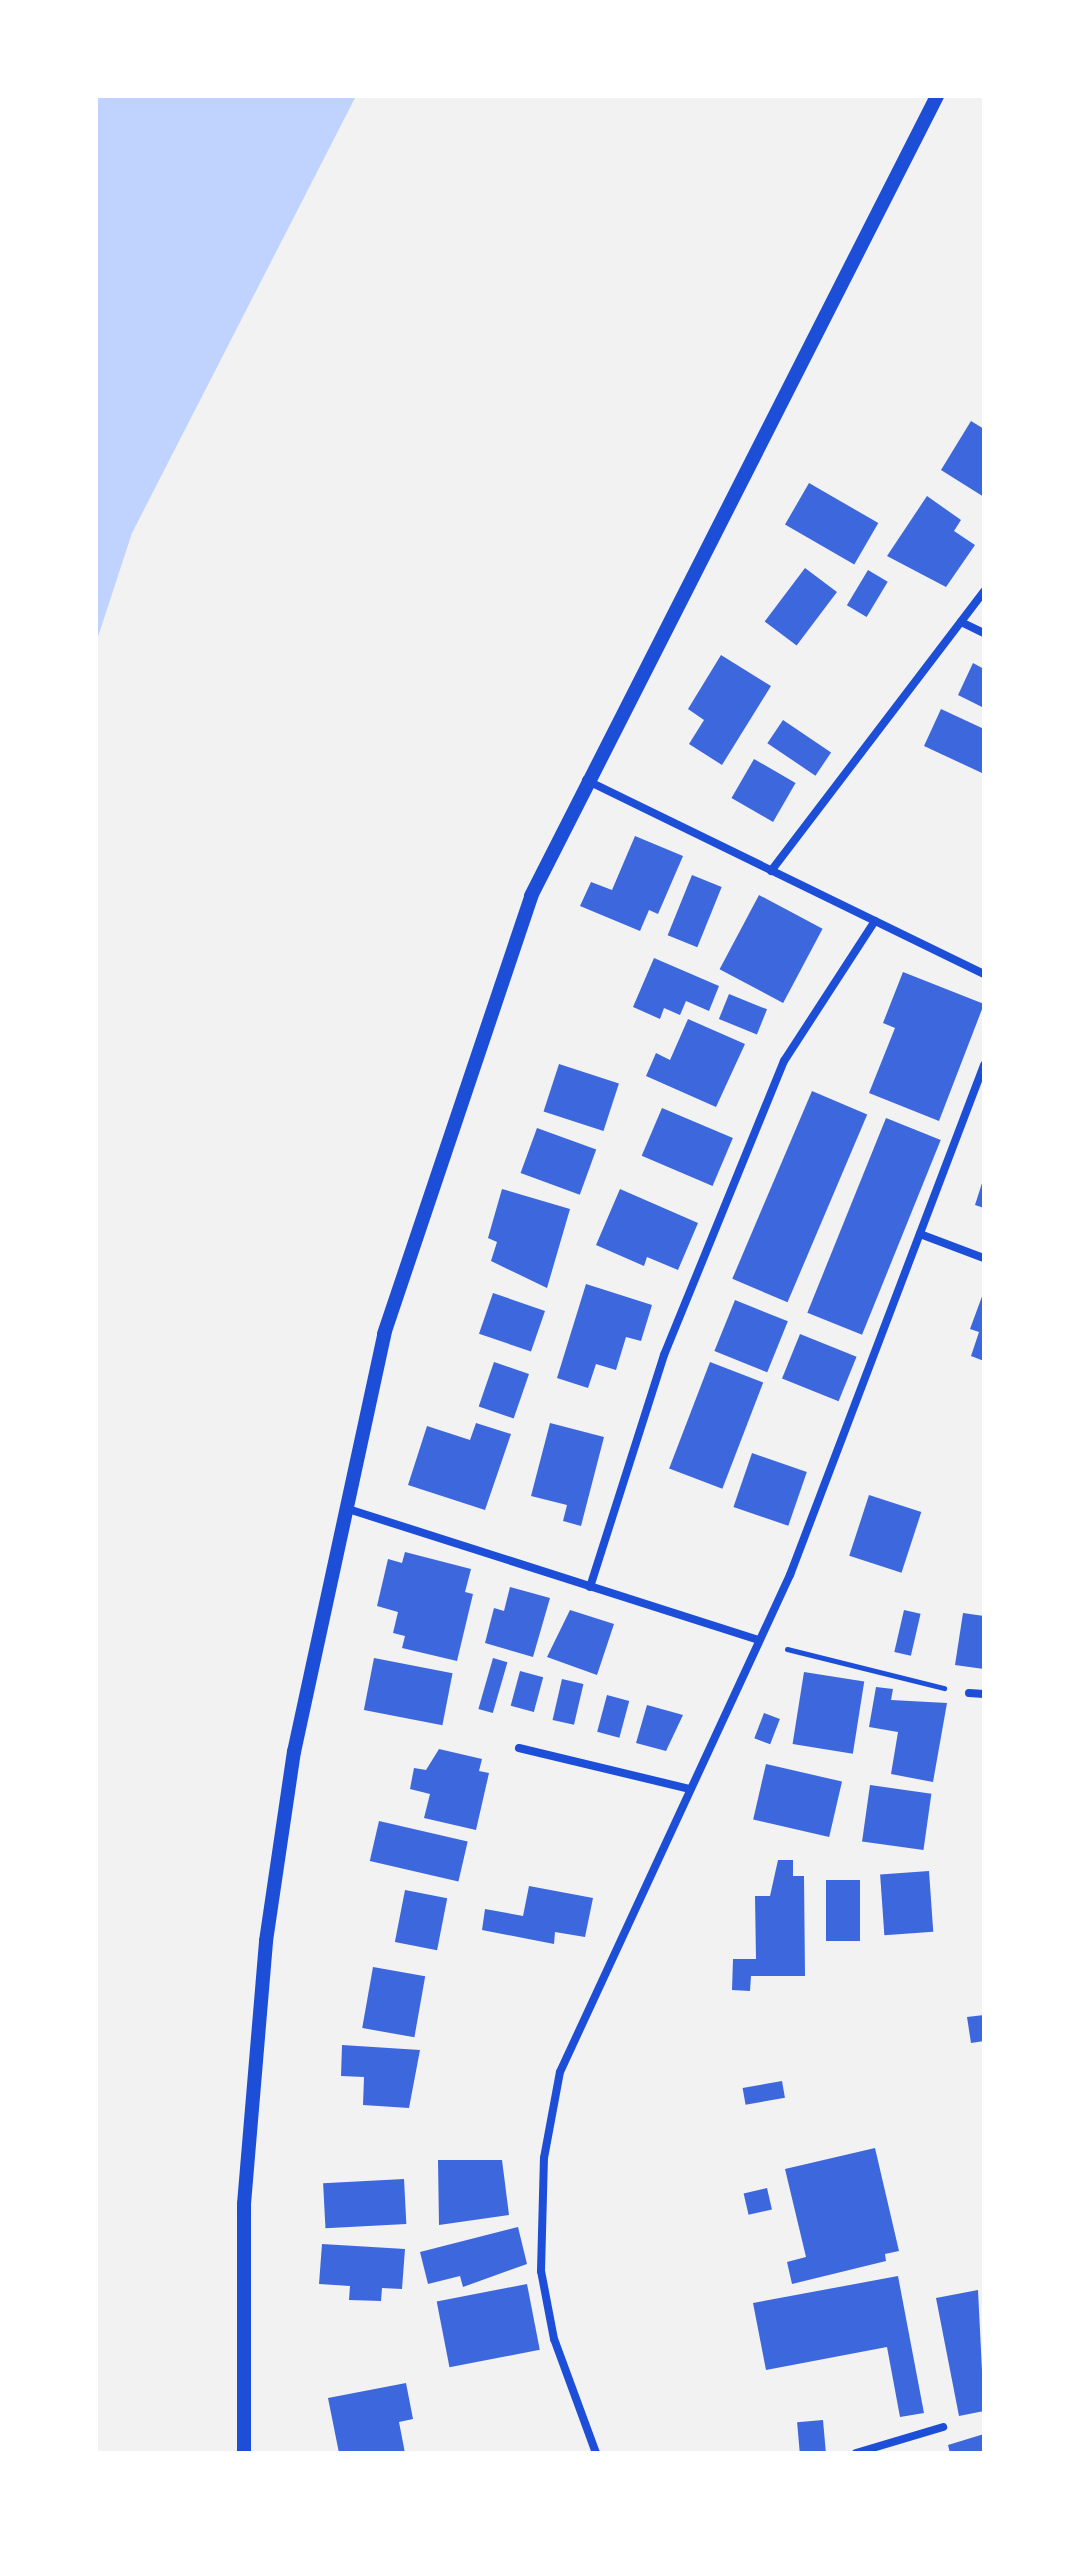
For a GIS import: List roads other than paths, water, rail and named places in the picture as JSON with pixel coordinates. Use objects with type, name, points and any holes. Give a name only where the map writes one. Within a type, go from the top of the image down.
[{"type":"street","points":[[244,2453],[244,2204],[266,1941],[294,1752],[384,1334],[461,1087],[531,896],[585,779],[937,96]]},
{"type":"street","points":[[771,871],[984,591]]},
{"type":"street","points":[[961,622],[984,633]]},
{"type":"street","points":[[585,779],[984,974]]},
{"type":"street","points":[[590,1587],[664,1355],[784,1061],[875,921]]},
{"type":"street","points":[[596,2453],[554,2339],[541,2271],[549,2119],[560,2072],[759,1640],[984,1065]]},
{"type":"street","points":[[920,1234],[984,1258]]},
{"type":"street","points":[[345,1508],[759,1640]]},
{"type":"street","points":[[969,1693],[984,1694]]},
{"type":"street","points":[[519,1748],[690,1789]]},
{"type":"street","points":[[856,2453],[943,2427]]},
{"type":"water","points":[[96,96],[356,96],[132,533],[96,643]]}]
